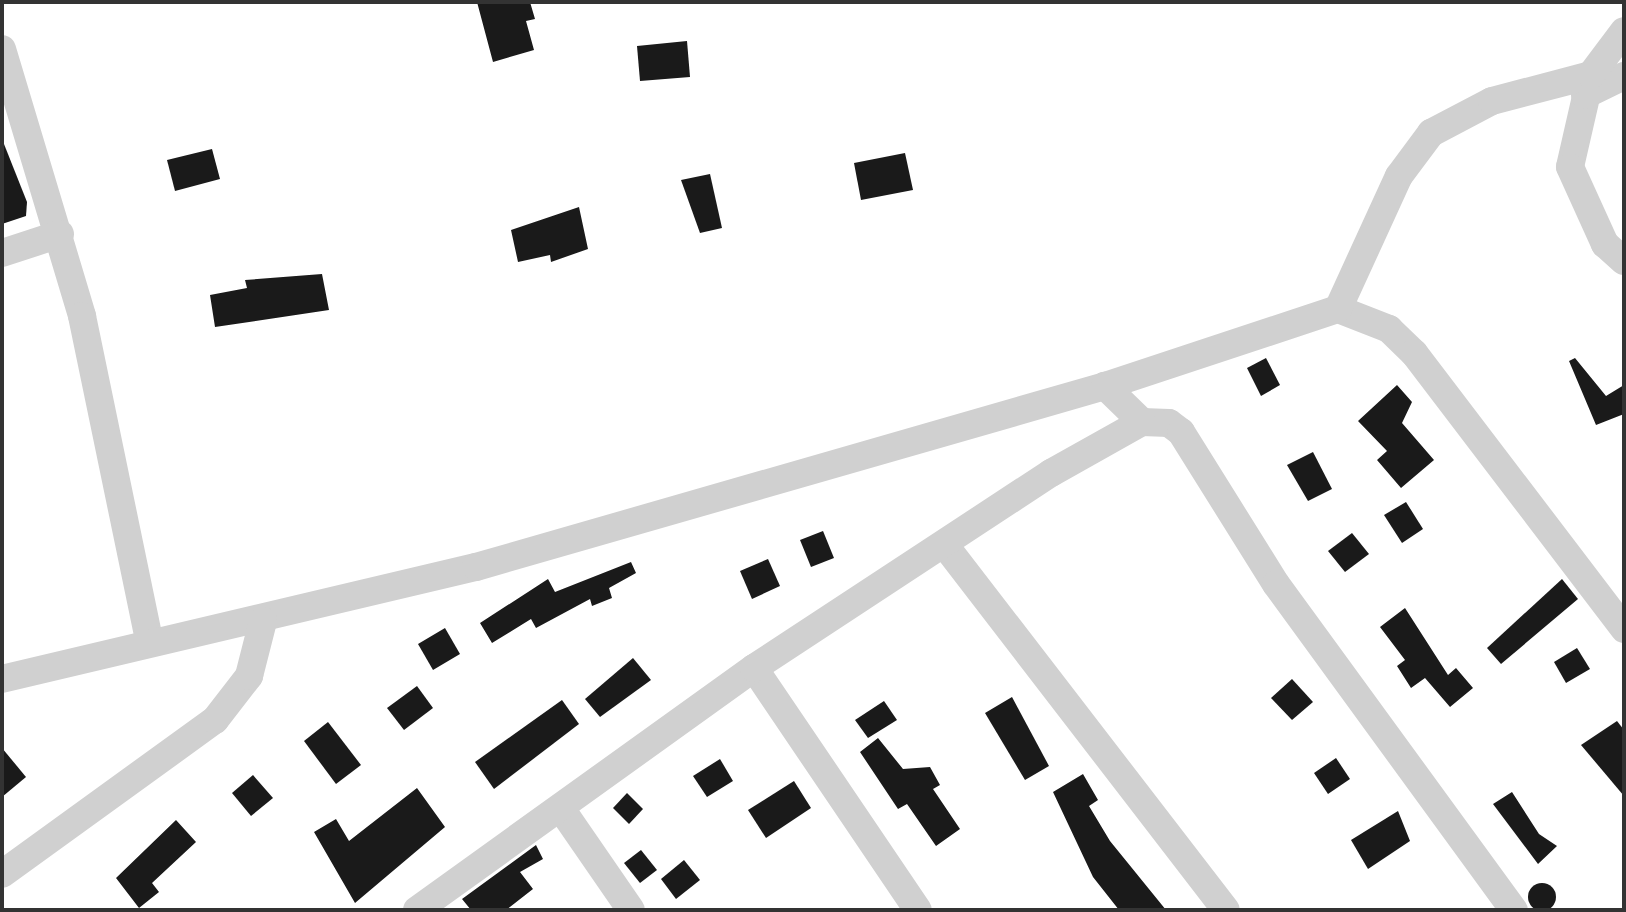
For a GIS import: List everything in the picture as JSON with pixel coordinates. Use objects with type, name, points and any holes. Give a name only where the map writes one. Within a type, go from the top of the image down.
[{"type":"street","points":[[1624,31],[1588,86],[1570,167],[1605,244],[1624,261]]},
{"type":"street","points":[[2,49],[60,234],[111,437],[149,640]]},
{"type":"street","points":[[1338,309],[1399,176],[1431,133],[1492,101],[1588,86],[1624,76]]},
{"type":"street","points":[[2,253],[60,234]]},
{"type":"street","points":[[2,679],[149,640],[263,621],[1105,386],[1338,309],[1389,329],[1414,353],[1624,629]]},
{"type":"street","points":[[1105,386],[1142,422]]},
{"type":"street","points":[[417,910],[562,810],[754,668],[944,544],[1142,422],[1169,423],[1181,432],[1276,584],[1514,910]]},
{"type":"street","points":[[944,544],[1226,910]]},
{"type":"street","points":[[2,874],[215,720],[249,676],[263,621]]},
{"type":"street","points":[[754,668],[918,910]]},
{"type":"street","points":[[562,810],[631,910]]},
{"type":"building","points":[[477,2],[530,2],[535,19],[526,21],[534,50],[493,62]]},
{"type":"building","points":[[687,41],[690,77],[640,81],[637,46]]},
{"type":"building","points":[[2,139],[27,202],[26,216],[2,224]]},
{"type":"building","points":[[212,149],[220,179],[175,191],[167,160]]},
{"type":"building","points":[[905,153],[913,190],[861,200],[854,163]]},
{"type":"building","points":[[710,174],[722,228],[700,233],[681,180]]},
{"type":"building","points":[[579,207],[588,249],[551,262],[550,255],[518,262],[511,230]]},
{"type":"building","points":[[322,274],[329,310],[215,327],[210,295],[247,288],[245,280]]},
{"type":"building","points":[[1266,358],[1280,385],[1261,396],[1247,368]]},
{"type":"building","points":[[1575,358],[1606,396],[1624,385],[1624,414],[1596,425],[1569,361]]},
{"type":"building","points":[[1397,385],[1412,402],[1402,423],[1434,460],[1401,488],[1377,460],[1387,451],[1358,421]]},
{"type":"building","points":[[1313,452],[1332,489],[1308,501],[1287,465]]},
{"type":"building","points":[[1406,502],[1423,529],[1402,543],[1384,515]]},
{"type":"building","points":[[823,531],[834,558],[811,567],[800,540]]},
{"type":"building","points":[[1352,533],[1369,554],[1345,572],[1328,551]]},
{"type":"building","points":[[768,559],[780,586],[752,599],[740,571]]},
{"type":"building","points":[[631,562],[636,573],[609,588],[612,598],[592,606],[590,599],[536,628],[531,619],[492,643],[480,623],[548,579],[555,592]]},
{"type":"building","points":[[1562,579],[1578,599],[1501,664],[1487,648]]},
{"type":"building","points":[[1405,608],[1448,675],[1456,668],[1473,688],[1450,707],[1425,678],[1411,688],[1397,666],[1405,660],[1380,627]]},
{"type":"building","points":[[445,628],[460,654],[433,670],[418,644]]},
{"type":"building","points":[[1577,648],[1590,669],[1566,683],[1554,662]]},
{"type":"building","points":[[633,658],[651,680],[600,717],[585,699]]},
{"type":"building","points":[[1292,679],[1313,702],[1292,720],[1271,698]]},
{"type":"building","points":[[417,686],[433,708],[404,730],[387,708]]},
{"type":"building","points":[[1012,697],[1049,766],[1025,780],[985,713]]},
{"type":"building","points":[[562,700],[579,724],[494,789],[475,762]]},
{"type":"building","points":[[884,701],[897,720],[868,738],[855,720]]},
{"type":"building","points":[[1617,721],[1624,730],[1624,796],[1581,745]]},
{"type":"building","points":[[328,722],[361,765],[336,784],[304,741]]},
{"type":"building","points":[[878,738],[903,769],[930,767],[940,785],[933,789],[960,829],[936,846],[907,804],[898,809],[860,752]]},
{"type":"building","points":[[2,748],[26,777],[2,797]]},
{"type":"building","points":[[1336,758],[1350,779],[1328,794],[1314,773]]},
{"type":"building","points":[[720,759],[733,781],[707,797],[693,776]]},
{"type":"building","points":[[1083,774],[1098,800],[1089,806],[1110,841],[1166,910],[1119,910],[1093,877],[1053,792]]},
{"type":"building","points":[[253,775],[273,798],[251,816],[232,793]]},
{"type":"building","points":[[794,781],[811,808],[766,838],[748,810]]},
{"type":"building","points":[[417,788],[445,827],[355,903],[314,832],[336,819],[349,841]]},
{"type":"building","points":[[1512,792],[1539,834],[1557,846],[1538,864],[1493,804]]},
{"type":"building","points":[[627,793],[643,809],[629,824],[613,808]]},
{"type":"building","points":[[1398,811],[1410,841],[1368,869],[1351,840]]},
{"type":"building","points":[[176,820],[196,842],[152,883],[159,892],[139,908],[116,878]]},
{"type":"building","points":[[536,845],[543,859],[520,872],[533,889],[506,910],[471,910],[462,899]]},
{"type":"building","points":[[641,850],[657,870],[640,883],[624,863]]},
{"type":"building","points":[[684,860],[700,880],[676,899],[661,879]]},
{"type":"building","points":[[1542,883],[1552,887],[1556,897],[1552,907],[1542,911],[1532,907],[1528,897],[1532,887]]}]
